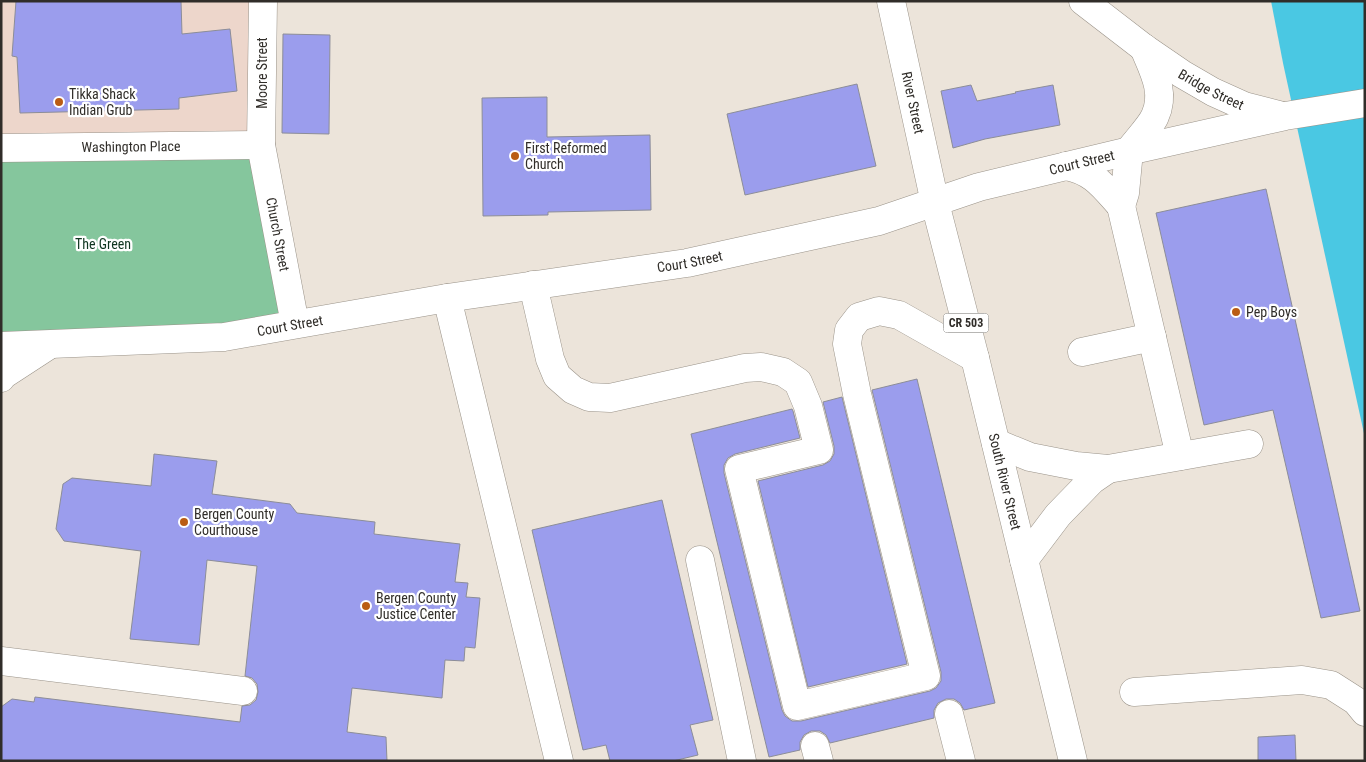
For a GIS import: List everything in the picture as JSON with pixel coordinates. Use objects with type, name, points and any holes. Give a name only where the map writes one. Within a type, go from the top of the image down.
[{"type":"main road","name":"Moore Street","points":[[261,145],[263,1]]},
{"type":"main road","name":"River Street","points":[[890,1],[935,203]]},
{"type":"main road","name":"Bridge Street","points":[[1083,1],[1144,48],[1213,92],[1244,106],[1285,116]]},
{"type":"main road","name":"Bridge Street","points":[[1129,151],[1155,117],[1160,99],[1158,80],[1144,48]]},
{"type":"main road","name":"Court Street","points":[[1,346],[224,337],[533,284],[687,263],[879,221],[979,187],[1129,151],[1285,116],[1365,103]]},
{"type":"main road","name":"Washington Place","points":[[1,148],[261,145]]},
{"type":"main road","name":"Church Street","points":[[261,145],[295,324]]},
{"type":"main road","points":[[1121,206],[1125,193],[1129,151]]},
{"type":"main road","points":[[1066,166],[1080,168],[1097,180],[1121,206],[1180,456]]},
{"type":"main road","name":"South River Street","points":[[935,203],[975,358],[1073,761]]},
{"type":"main road","points":[[533,284],[550,359],[557,376],[572,390],[588,397],[610,398],[745,368],[761,367],[783,372],[798,382],[808,406],[819,450],[739,469],[796,706],[926,676],[857,394],[847,344],[849,330],[859,316],[879,311],[899,315],[975,358]]},
{"type":"main road","points":[[447,298],[559,761]]},
{"type":"main road","points":[[1082,352],[1152,338]]},
{"type":"main road","points":[[1,378],[51,344]]},
{"type":"main road","points":[[996,443],[1030,457],[1076,466],[1108,469],[1249,444]]},
{"type":"main road","points":[[1024,560],[1058,515],[1092,480],[1108,469]]},
{"type":"main road","points":[[700,560],[742,761]]},
{"type":"main road","points":[[1,661],[243,691]]},
{"type":"main road","points":[[1134,692],[1302,680],[1331,685],[1356,701],[1365,712]]},
{"type":"main road","points":[[948,714],[961,761]]},
{"type":"shaded area","points":[[1,1],[263,1],[261,145],[1,148]]},
{"type":"green space","name":"The Green","points":[[261,145],[295,324],[1,346],[1,148]]},
{"type":"water","points":[[1271,1],[1365,1],[1365,438],[1283,63]]},
{"type":"building","points":[[16,1],[181,1],[182,34],[230,29],[237,91],[179,98],[179,109],[20,113],[17,57],[12,56]]},
{"type":"building","points":[[283,34],[330,35],[329,134],[282,133]]},
{"type":"building","points":[[857,84],[876,166],[745,195],[727,114]]},
{"type":"building","points":[[971,85],[977,101],[1053,85],[1060,125],[985,139],[953,148],[941,91]]},
{"type":"building","points":[[547,97],[547,137],[650,135],[651,210],[548,212],[548,215],[483,216],[482,98]]},
{"type":"building","name":"Pep Boys","points":[[1266,189],[1360,611],[1321,618],[1273,410],[1204,425],[1156,213]]},
{"type":"building","points":[[917,379],[995,703],[964,710],[960,703],[954,699],[946,699],[938,703],[934,710],[934,718],[830,743],[826,735],[820,731],[811,731],[804,735],[800,742],[800,750],[769,757],[691,434],[792,409],[793,411],[800,438],[735,454],[728,458],[724,465],[724,473],[785,716],[792,721],[801,721],[930,691],[936,688],[941,681],[941,672],[872,390]]},
{"type":"building","points":[[842,397],[907,664],[808,687],[758,481],[823,465],[830,461],[834,454],[834,446],[823,402]]},
{"type":"building","name":"Bergen County Justice Center","points":[[154,454],[217,461],[212,494],[290,504],[297,513],[375,522],[374,534],[460,544],[455,582],[468,583],[466,597],[480,598],[475,648],[465,647],[464,661],[445,660],[442,698],[352,688],[347,732],[386,737],[387,761],[1,761],[1,707],[12,699],[34,702],[35,697],[240,722],[242,706],[250,705],[256,700],[257,684],[252,678],[245,676],[257,566],[207,560],[199,645],[130,639],[141,551],[64,541],[56,529],[63,484],[72,478],[151,486]]},
{"type":"building","points":[[662,500],[713,720],[690,725],[698,755],[673,761],[610,761],[606,745],[583,750],[532,530]]},
{"type":"building","points":[[1295,735],[1296,761],[1258,761],[1258,737]]},
{"type":"place","name":"Tikka Shack Indian Grub","points":[[59,102]]},
{"type":"place","name":"First Reformed Church","points":[[515,156]]},
{"type":"place","name":"Pep Boys","points":[[1236,312]]},
{"type":"place","name":"Bergen County Courthouse","points":[[184,522]]},
{"type":"place","name":"Bergen County Justice Center","points":[[366,606]]}]
